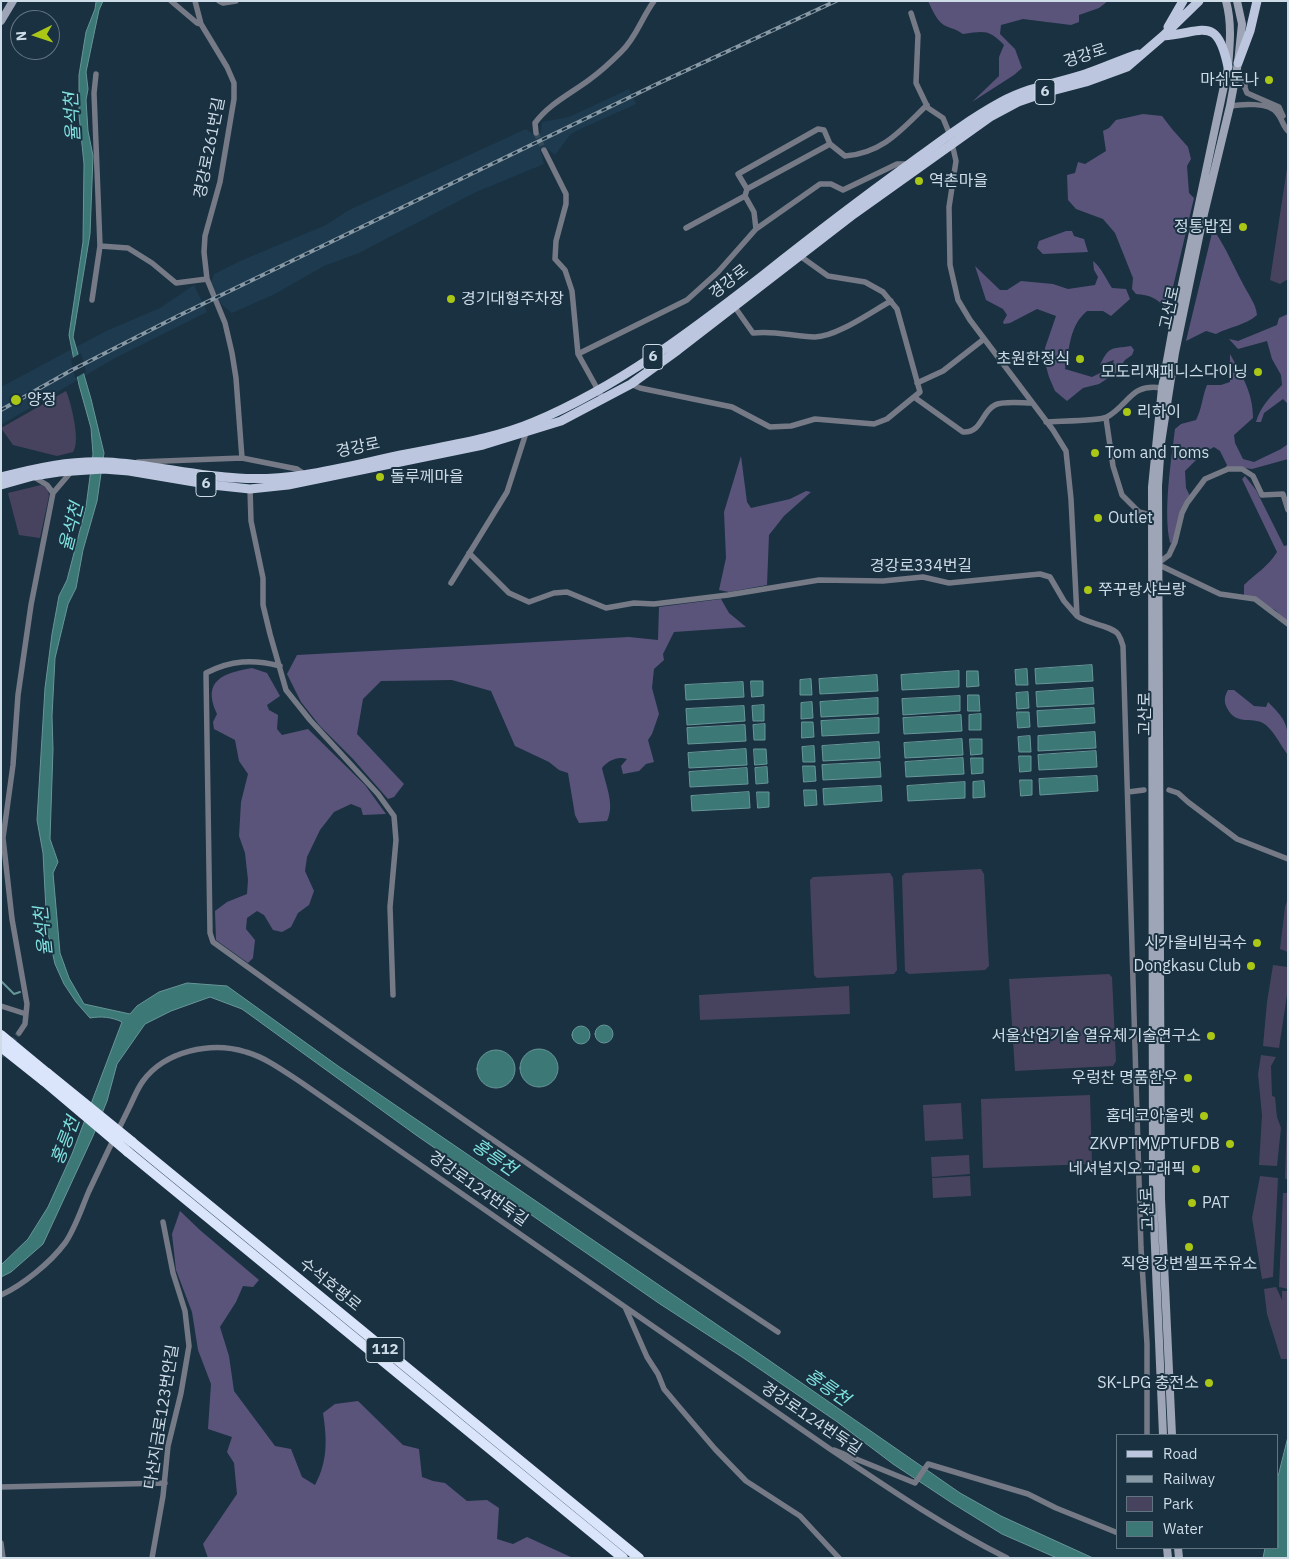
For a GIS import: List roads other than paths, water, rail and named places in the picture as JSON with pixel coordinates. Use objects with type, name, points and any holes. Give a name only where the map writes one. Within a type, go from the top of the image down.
[{"type":"highway","name":"수석호평로","points":[[1,1035],[46,1077],[623,1558]]},
{"type":"highway","name":"수석호평로","points":[[1,1047],[46,1077]]},
{"type":"highway","name":"수석호평로","points":[[130,1147],[639,1558]]},
{"type":"main road","points":[[1163,36],[1183,1]]},
{"type":"main road","name":"경강로","points":[[104,465],[212,485],[250,489],[493,435],[529,424],[568,407],[631,384],[1004,100],[1028,89],[1083,75],[1143,53],[1199,1]]},
{"type":"main road","points":[[1238,63],[1250,32],[1257,1]]},
{"type":"main road","points":[[1163,36],[1183,34],[1199,29],[1211,30],[1218,37],[1225,50],[1228,66]]},
{"type":"main road","name":"경강로","points":[[1,477],[47,466],[76,467],[124,463],[235,478],[307,477],[483,445],[561,421],[601,395],[703,322],[909,164],[951,139]]},
{"type":"main road","name":"경강로","points":[[1,485],[76,467]]},
{"type":"street","points":[[1,21],[13,1]]},
{"type":"street","points":[[171,1],[197,23],[201,24]]},
{"type":"street","name":"경강로261번길","points":[[195,1],[201,24],[227,67],[234,83],[234,99],[220,182],[205,236],[204,266],[207,279],[226,323],[232,353],[236,378],[242,458]]},
{"type":"street","points":[[219,1],[224,3],[236,1]]},
{"type":"street","points":[[536,133],[535,123],[544,111],[591,79],[623,50],[654,1]]},
{"type":"street","name":"고산로","points":[[1163,1434],[1153,1200],[1152,487],[1162,388],[1228,66],[1231,40],[1230,16],[1226,1]]},
{"type":"street","name":"고산로","points":[[1172,1434],[1161,1199],[1158,486],[1161,443],[1172,371],[1203,218],[1230,106],[1238,63],[1242,24],[1236,1]]},
{"type":"street","points":[[911,13],[918,35],[916,83],[928,108],[943,118],[951,139],[956,162],[949,207],[950,265],[958,300],[984,339],[1066,451],[1071,499],[1077,616],[1084,621],[1104,627],[1118,634],[1123,646],[1141,1248],[1147,1344],[1147,1434]]},
{"type":"street","points":[[92,300],[100,246],[94,93],[96,74]]},
{"type":"street","points":[[1246,83],[1247,93],[1279,107],[1288,129]]},
{"type":"street","points":[[1230,106],[1247,104],[1269,107],[1277,112],[1284,127],[1288,129]]},
{"type":"street","points":[[747,189],[738,174],[818,129],[824,130],[830,144],[845,156],[855,155],[878,148],[889,141],[926,105]]},
{"type":"street","points":[[756,229],[754,212],[745,196],[747,189],[830,144]]},
{"type":"street","points":[[544,150],[566,194],[566,204],[556,242],[555,259],[565,270],[572,292],[578,354],[601,395]]},
{"type":"street","points":[[578,354],[687,300],[718,272],[756,229],[820,184],[831,184],[844,190],[898,164],[909,164]]},
{"type":"street","points":[[686,228],[745,196]]},
{"type":"street","points":[[100,246],[128,248],[152,263],[176,283],[207,279]]},
{"type":"street","points":[[631,384],[640,388],[732,407],[770,428],[791,426],[815,419],[874,424],[887,419],[920,392],[897,309],[883,292],[865,282],[828,276],[800,256]]},
{"type":"street","points":[[734,306],[753,333],[768,331],[814,337],[830,335],[891,301]]},
{"type":"street","points":[[917,383],[943,372],[984,339]]},
{"type":"street","points":[[1046,422],[1106,418],[1134,392],[1148,386],[1162,388]]},
{"type":"street","points":[[914,397],[963,432],[970,432],[977,428],[989,409],[997,404],[1031,403]]},
{"type":"street","points":[[1106,418],[1113,466],[1122,495],[1139,512],[1151,515]]},
{"type":"street","points":[[451,583],[507,492],[526,433]]},
{"type":"street","name":"경강로","points":[[124,463],[242,458],[297,470],[307,477]]},
{"type":"street","points":[[19,1033],[25,1024],[26,1014],[24,983],[12,919],[2,838],[13,766],[22,665],[31,605],[53,493],[66,476],[76,467]]},
{"type":"street","points":[[1288,510],[1283,494],[1262,495],[1253,476],[1242,469],[1228,469],[1205,480],[1195,492],[1182,513],[1175,542],[1169,554],[1158,564],[1220,594],[1255,599],[1288,624]]},
{"type":"street","points":[[33,476],[47,485],[53,493]]},
{"type":"street","points":[[250,489],[251,522],[263,578],[264,605],[286,690],[310,720],[378,794],[394,816],[396,840],[390,907],[393,995]]},
{"type":"street","name":"경강로334번길","points":[[470,553],[509,593],[529,602],[554,593],[567,592],[606,608],[634,603],[654,604],[728,595],[818,580],[883,581],[923,577],[949,583],[1040,574],[1050,577],[1064,601],[1077,616]]},
{"type":"street","points":[[280,666],[246,661],[216,668],[206,673],[210,933],[213,942],[525,1161],[679,1267],[778,1332]]},
{"type":"street","points":[[1128,792],[1144,790]]},
{"type":"street","points":[[1169,790],[1178,793],[1237,839],[1288,859]]},
{"type":"street","points":[[1,1006],[26,1014]]},
{"type":"street","name":"경강로124번둑길","points":[[1,1296],[48,1262],[66,1242],[142,1082],[159,1066],[184,1053],[204,1048],[227,1048],[246,1052],[269,1062],[302,1083],[908,1501],[983,1546],[1007,1558]]},
{"type":"street","name":"다산지금로123번안길","points":[[152,1558],[165,1483],[168,1446],[181,1394],[189,1346],[185,1311],[173,1273],[164,1222]]},
{"type":"street","points":[[624,1306],[647,1357],[664,1388],[680,1408],[715,1449],[746,1481],[800,1516],[839,1558]]},
{"type":"street","points":[[830,1449],[838,1450],[915,1483],[928,1464],[1028,1494],[1056,1508],[1116,1532]]},
{"type":"street","points":[[1,1487],[165,1483]]},
{"type":"street","points":[[1,1542],[3,1558]]},
{"type":"water","name":"홍릉천","points":[[103,1],[99,10],[86,72],[88,131],[93,156],[90,234],[73,337],[104,453],[97,501],[83,550],[76,588],[68,604],[55,658],[52,716],[53,749],[50,839],[58,862],[53,873],[60,953],[69,978],[84,1004],[130,1014],[137,1006],[159,992],[187,983],[227,986],[338,1066],[960,1493],[1001,1516],[1093,1558],[1057,1558],[1002,1534],[952,1503],[893,1464],[836,1421],[660,1304],[416,1135],[242,1009],[210,997],[171,1011],[145,1024],[117,1064],[107,1101],[93,1136],[43,1244],[11,1272],[1,1277],[1,1265],[28,1239],[48,1207],[72,1154],[122,1022],[106,1017],[90,1018],[64,984],[55,964],[47,929],[43,853],[37,820],[45,688],[52,634],[59,596],[67,580],[86,507],[93,454],[91,428],[79,385],[69,335],[83,242],[84,164],[79,115],[79,75],[86,32],[96,2]]},
{"type":"water","points":[[1092,665],[1093,681],[1036,684],[1035,669]]},
{"type":"water","points":[[1027,669],[1028,685],[1016,685],[1015,670]]},
{"type":"water","points":[[959,671],[959,687],[902,690],[901,675]]},
{"type":"water","points":[[967,671],[978,671],[979,686],[967,687]]},
{"type":"water","points":[[877,675],[878,691],[820,694],[819,679]]},
{"type":"water","points":[[811,679],[812,695],[800,695],[800,680]]},
{"type":"water","points":[[751,681],[763,681],[763,696],[752,697]]},
{"type":"water","points":[[743,682],[744,697],[686,700],[685,685]]},
{"type":"water","points":[[1093,688],[1094,704],[1037,707],[1036,692]]},
{"type":"water","points":[[1028,692],[1029,708],[1017,709],[1016,693]]},
{"type":"water","points":[[968,695],[979,695],[980,711],[968,711]]},
{"type":"water","points":[[960,696],[960,711],[903,715],[902,699]]},
{"type":"water","points":[[878,698],[878,714],[821,717],[820,702]]},
{"type":"water","points":[[812,702],[813,718],[801,719],[801,703]]},
{"type":"water","points":[[764,705],[764,721],[753,721],[752,706]]},
{"type":"water","points":[[744,706],[745,721],[687,725],[686,709]]},
{"type":"water","points":[[1094,708],[1095,723],[1038,727],[1037,711]]},
{"type":"water","points":[[1017,712],[1029,712],[1030,727],[1018,728]]},
{"type":"water","points":[[981,714],[981,730],[969,730],[969,715]]},
{"type":"water","points":[[961,715],[962,731],[904,734],[903,718]]},
{"type":"water","points":[[879,718],[879,733],[822,736],[821,721]]},
{"type":"water","points":[[802,722],[813,722],[814,737],[802,738]]},
{"type":"water","points":[[765,724],[765,740],[754,740],[753,725]]},
{"type":"water","points":[[745,725],[746,741],[688,744],[687,728]]},
{"type":"water","points":[[1095,732],[1096,748],[1038,751],[1038,736]]},
{"type":"water","points":[[1030,736],[1031,752],[1019,752],[1018,737]]},
{"type":"water","points":[[962,739],[963,755],[905,758],[904,743]]},
{"type":"water","points":[[970,739],[982,739],[982,754],[971,755]]},
{"type":"water","points":[[879,742],[880,758],[823,761],[822,746]]},
{"type":"water","points":[[814,746],[815,762],[803,762],[802,747]]},
{"type":"water","points":[[746,749],[747,765],[689,768],[688,753]]},
{"type":"water","points":[[754,749],[766,749],[767,764],[755,765]]},
{"type":"water","points":[[1096,751],[1097,767],[1039,770],[1038,755]]},
{"type":"water","points":[[1019,756],[1031,756],[1031,771],[1020,772]]},
{"type":"water","points":[[963,758],[964,774],[906,777],[905,762]]},
{"type":"water","points":[[971,758],[983,758],[983,773],[972,774]]},
{"type":"water","points":[[880,762],[881,777],[823,780],[822,765]]},
{"type":"water","points":[[803,766],[815,766],[816,781],[804,782]]},
{"type":"water","points":[[767,767],[768,783],[756,784],[755,768]]},
{"type":"water","points":[[747,768],[748,784],[690,787],[689,772]]},
{"type":"water","points":[[1097,776],[1098,791],[1040,795],[1039,779]]},
{"type":"water","points":[[1020,780],[1032,780],[1032,795],[1021,796]]},
{"type":"water","points":[[984,781],[985,797],[973,798],[973,782]]},
{"type":"water","points":[[965,782],[965,798],[908,801],[907,786]]},
{"type":"water","points":[[881,786],[882,801],[824,805],[823,789]]},
{"type":"water","points":[[804,790],[816,790],[817,805],[805,806]]},
{"type":"water","points":[[749,792],[750,808],[692,811],[691,796]]},
{"type":"water","points":[[757,792],[769,792],[769,807],[758,808]]},
{"type":"water","points":[[604,1025],[610,1028],[613,1034],[610,1040],[604,1043],[598,1040],[595,1034],[598,1028]]},
{"type":"water","points":[[581,1026],[587,1029],[590,1035],[587,1041],[581,1044],[575,1041],[572,1035],[575,1029]]},
{"type":"water","points":[[539,1049],[552,1055],[558,1068],[552,1081],[539,1087],[526,1081],[520,1068],[526,1055]]},
{"type":"water","points":[[496,1050],[509,1056],[515,1069],[509,1082],[496,1088],[483,1082],[477,1069],[483,1056]]},
{"type":"water","points":[[1288,1437],[1288,1558],[1263,1558],[1265,1549],[1279,1549],[1279,1473]]},
{"type":"waterway","points":[[1,981],[14,994],[20,992]]},
{"type":"tunnel","points":[[536,133],[544,150]]},
{"type":"tunnel","points":[[1,1056],[19,1033]]},
{"type":"railway","points":[[1,410],[72,370],[178,316],[657,84],[836,1]]},
{"type":"place","name":"마쉬돈나","points":[[1269,80]]},
{"type":"place","name":"역촌마을","points":[[919,181]]},
{"type":"place","name":"정통밥집","points":[[1243,227]]},
{"type":"place","name":"경기대형주차장","points":[[451,299]]},
{"type":"place","name":"초원한정식","points":[[1080,359]]},
{"type":"place","name":"모도리재패니스다이닝","points":[[1258,372]]},
{"type":"place","name":"양정","points":[[16,400]]},
{"type":"place","name":"리하이","points":[[1127,412]]},
{"type":"place","name":"Tom and Toms","points":[[1095,453]]},
{"type":"place","name":"돌루께마을","points":[[380,477]]},
{"type":"place","name":"Outlet","points":[[1098,518]]},
{"type":"place","name":"쭈꾸랑샤브랑","points":[[1088,590]]},
{"type":"place","name":"시가올비빔국수","points":[[1257,943]]},
{"type":"place","name":"Dongkasu Club","points":[[1251,966]]},
{"type":"place","name":"서울산업기술 열유체기술연구소","points":[[1211,1036]]},
{"type":"place","name":"우렁찬 명품한우","points":[[1188,1078]]},
{"type":"place","name":"홈데코아울렛","points":[[1204,1116]]},
{"type":"place","name":"ZKVPTMVPTUFDB","points":[[1230,1144]]},
{"type":"place","name":"네셔널지오그래픽","points":[[1196,1169]]},
{"type":"place","name":"PAT","points":[[1192,1203]]},
{"type":"place","name":"직영 강변셀프주유소","points":[[1189,1247]]},
{"type":"place","name":"SK-LPG 충전소","points":[[1209,1383]]},
{"type":"water label","name":"율석천","points":[[73,117]]},
{"type":"water label","name":"율석천","points":[[72,527]]},
{"type":"water label","name":"율석천","points":[[44,931]]}]
